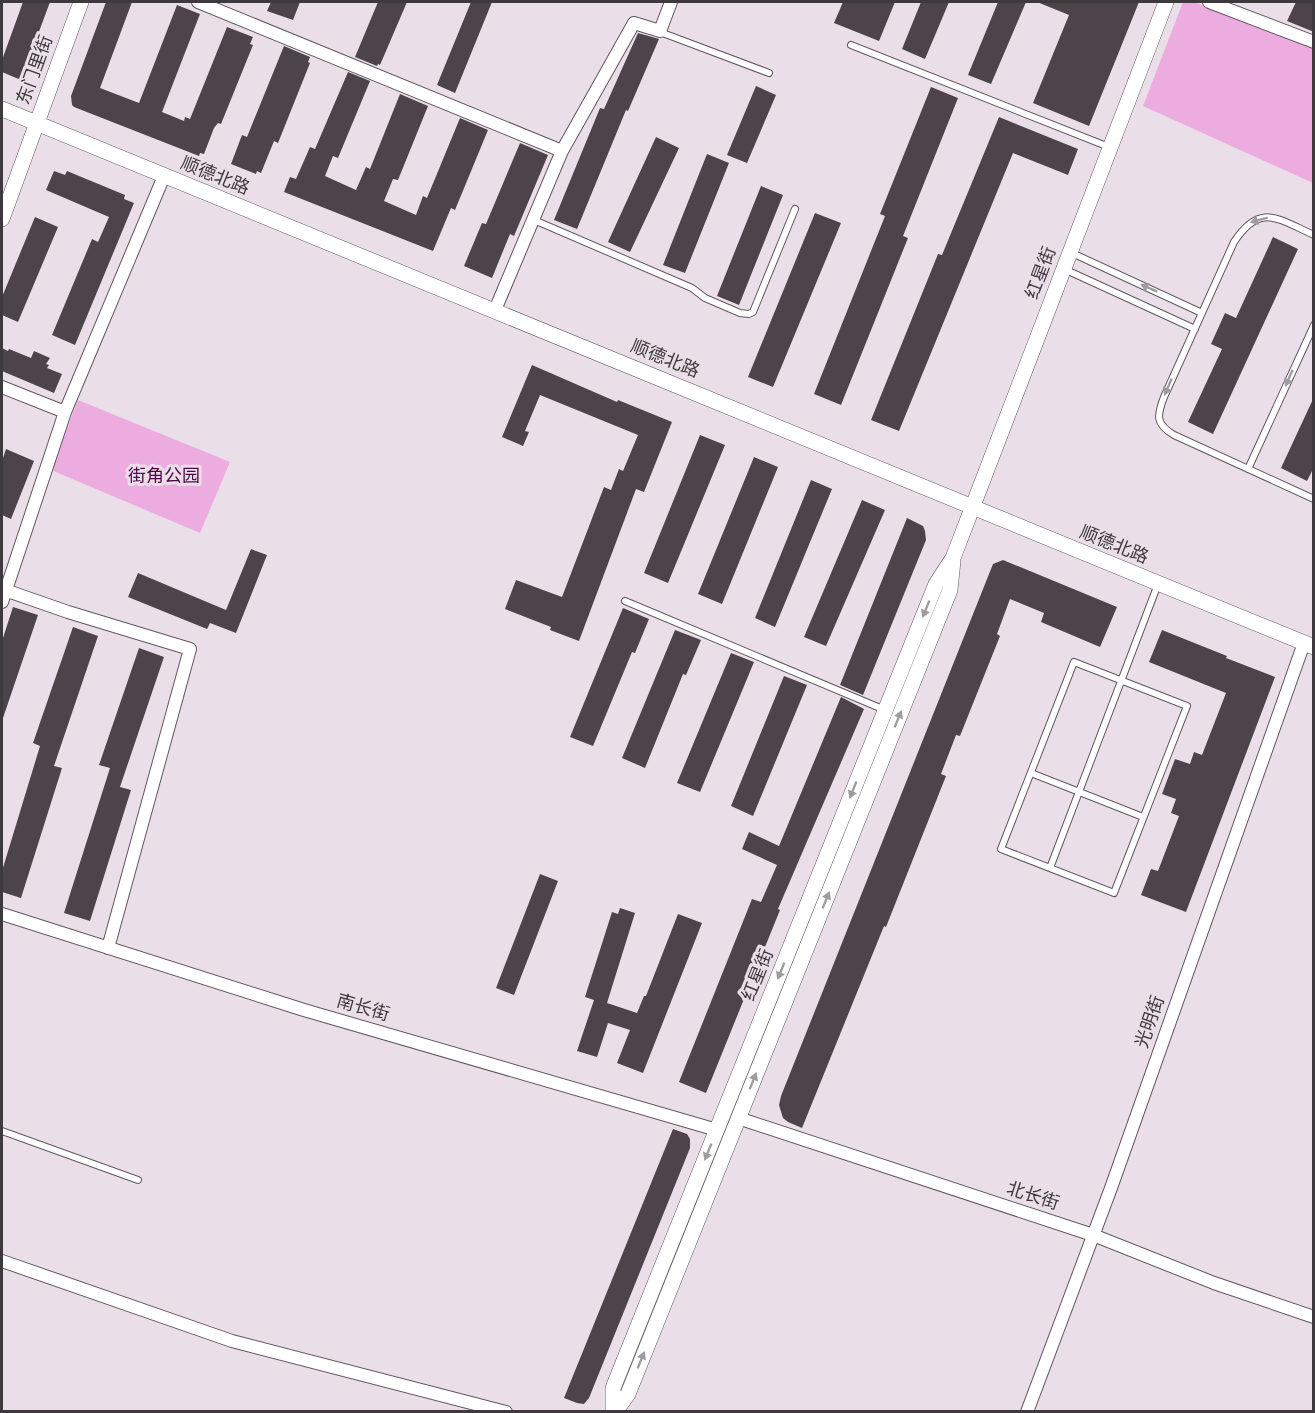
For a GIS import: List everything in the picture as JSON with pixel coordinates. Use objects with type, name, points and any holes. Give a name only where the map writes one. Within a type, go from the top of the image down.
[{"type":"street","name":"东门里街","points":[[2,219],[81,2]]},
{"type":"street","points":[[198,2],[562,151]]},
{"type":"street","points":[[495,310],[562,151],[634,23],[660,31],[671,2]]},
{"type":"street","name":"红星街","points":[[614,1412],[613,1388],[936,584],[953,558],[1166,2]]},
{"type":"street","points":[[1209,2],[1314,42]]},
{"type":"street","name":"顺德北路","points":[[2,109],[1309,645]]},
{"type":"street","points":[[108,948],[190,649],[3,594],[65,412],[164,176]]},
{"type":"street","points":[[2,387],[65,412]]},
{"type":"street","name":"红星街","points":[[614,1412],[628,1394],[950,590],[953,558]]},
{"type":"street","name":"光明街","points":[[1027,1412],[1309,645]]},
{"type":"street","name":"南长街","points":[[2,914],[304,1010],[717,1130]]},
{"type":"street","name":"北长街","points":[[738,1118],[1093,1235],[1214,1283],[1314,1317]]},
{"type":"street","points":[[2,1261],[232,1341],[506,1412]]},
{"type":"lane","points":[[660,31],[769,73]]},
{"type":"lane","points":[[851,45],[1110,147]]},
{"type":"lane","points":[[534,220],[692,288],[705,298],[740,314],[749,314],[753,312],[795,209]]},
{"type":"lane","points":[[1314,235],[1276,218],[1260,217],[1247,224],[1234,242],[1159,410],[1161,426],[1174,435],[1314,499]]},
{"type":"lane","points":[[1070,252],[1202,313]]},
{"type":"lane","points":[[1064,269],[1195,328]]},
{"type":"lane","points":[[1248,469],[1314,325]]},
{"type":"lane","points":[[1050,868],[1158,584]]},
{"type":"lane","points":[[625,601],[885,710]]},
{"type":"lane","points":[[1074,662],[1187,706],[1114,893],[1001,849],[1031,773],[1074,662]]},
{"type":"lane","points":[[1031,773],[1143,817]]},
{"type":"lane","points":[[2,1131],[138,1180]]},
{"type":"green space","points":[[1183,2],[1194,2],[1313,48],[1313,183],[1143,106]]},
{"type":"green space","name":"街角公园","points":[[78,400],[230,462],[200,533],[51,470]]},
{"type":"building","points":[[23,2],[50,2],[21,80],[2,72],[2,60]]},
{"type":"building","points":[[106,2],[132,2],[100,88],[139,103],[177,5],[200,14],[162,112],[184,121],[185,117],[190,119],[227,27],[253,37],[250,44],[253,45],[221,124],[218,123],[214,128],[204,154],[200,153],[199,156],[72,105],[71,96]]},
{"type":"building","points":[[271,2],[300,2],[293,20],[267,11]]},
{"type":"building","points":[[378,2],[407,2],[380,65],[377,66],[355,57]]},
{"type":"building","points":[[471,2],[492,2],[455,93],[437,85]]},
{"type":"building","points":[[843,2],[895,2],[879,41],[834,23]]},
{"type":"building","points":[[921,2],[949,2],[925,59],[902,49]]},
{"type":"building","points":[[998,2],[1026,2],[991,84],[968,75]]},
{"type":"building","points":[[1037,2],[1139,2],[1089,126],[1033,103],[1069,15]]},
{"type":"building","points":[[1296,2],[1314,2],[1314,32],[1287,21]]},
{"type":"building","points":[[638,33],[659,39],[628,111],[626,110],[577,229],[554,220],[600,108],[604,109]]},
{"type":"building","points":[[284,46],[310,57],[308,62],[310,63],[278,143],[274,141],[261,173],[257,171],[256,174],[231,164],[242,135],[247,137]]},
{"type":"building","points":[[348,72],[370,81],[338,158],[333,156],[325,176],[356,190],[366,167],[370,169],[400,94],[428,106],[398,180],[393,179],[384,201],[416,215],[423,196],[427,198],[460,118],[488,130],[455,210],[451,208],[433,251],[284,192],[290,177],[296,179],[310,147],[315,149]]},
{"type":"building","points":[[756,86],[776,95],[747,163],[727,155]]},
{"type":"building","points":[[931,87],[958,98],[903,236],[908,238],[841,405],[814,394],[885,216],[880,214]]},
{"type":"building","points":[[999,117],[1078,149],[1068,175],[1013,153],[899,431],[871,420],[938,254],[942,255]]},
{"type":"building","points":[[656,137],[679,148],[630,252],[608,242]]},
{"type":"building","points":[[520,143],[548,155],[514,236],[510,234],[492,278],[464,266],[482,223],[486,224]]},
{"type":"building","points":[[707,154],[729,163],[685,273],[663,265]]},
{"type":"building","points":[[54,171],[65,175],[67,171],[125,195],[124,199],[134,203],[75,345],[52,335],[92,239],[98,242],[109,217],[46,190]]},
{"type":"building","points":[[761,186],[783,195],[739,305],[717,296]]},
{"type":"building","points":[[815,213],[841,223],[773,387],[748,377]]},
{"type":"building","points":[[35,217],[58,227],[18,322],[2,315],[2,297]]},
{"type":"building","points":[[1273,237],[1298,249],[1213,434],[1188,422],[1222,349],[1211,344],[1225,313],[1236,318]]},
{"type":"building","points":[[2,348],[31,358],[34,351],[50,358],[46,364],[49,365],[47,368],[62,374],[54,393],[2,371]]},
{"type":"building","points":[[532,365],[617,402],[618,400],[672,422],[644,492],[636,489],[579,641],[505,609],[516,580],[562,597],[604,487],[611,490],[619,469],[623,471],[638,435],[540,395],[525,431],[529,432],[523,446],[502,437]]},
{"type":"building","points":[[1314,397],[1314,467],[1307,481],[1281,468]]},
{"type":"building","points":[[700,435],[725,445],[668,583],[644,573]]},
{"type":"building","points":[[6,449],[34,461],[11,519],[2,515],[2,461]]},
{"type":"building","points":[[754,457],[778,467],[722,604],[698,594]]},
{"type":"building","points":[[811,480],[832,489],[775,627],[755,618]]},
{"type":"building","points":[[862,500],[885,510],[826,646],[804,637]]},
{"type":"building","points":[[907,518],[923,526],[926,540],[863,695],[840,685]]},
{"type":"building","points":[[251,549],[267,555],[236,633],[210,623],[207,629],[128,597],[138,573],[226,610]]},
{"type":"building","points":[[1003,560],[1117,607],[1100,647],[1041,622],[1044,613],[1010,599],[997,634],[1000,636],[960,736],[956,735],[941,774],[946,776],[802,1128],[783,1118],[779,1105],[781,1096],[993,564]]},
{"type":"building","points":[[13,607],[38,615],[2,718],[2,641]]},
{"type":"building","points":[[623,608],[649,619],[635,653],[632,652],[593,746],[570,737]]},
{"type":"building","points":[[73,627],[98,636],[54,766],[62,768],[21,898],[2,892],[2,871],[40,746],[33,743]]},
{"type":"building","points":[[675,630],[701,640],[686,675],[683,674],[645,768],[622,758]]},
{"type":"building","points":[[1162,630],[1275,677],[1186,912],[1141,895],[1151,869],[1158,871],[1179,816],[1171,813],[1176,799],[1162,794],[1175,759],[1190,764],[1194,752],[1202,755],[1226,693],[1149,662]]},
{"type":"building","points":[[139,648],[164,657],[120,787],[131,790],[90,921],[64,913],[110,768],[99,765]]},
{"type":"building","points":[[731,653],[754,662],[700,792],[677,783]]},
{"type":"building","points":[[784,676],[807,685],[753,816],[731,806]]},
{"type":"building","points":[[841,697],[864,709],[778,909],[780,910],[706,1093],[679,1082],[752,899],[761,902],[777,865],[742,849],[749,832],[779,846]]},
{"type":"building","points":[[540,874],[558,881],[514,995],[496,988]]},
{"type":"building","points":[[620,908],[635,913],[607,1003],[637,1013],[646,996],[678,914],[702,923],[643,1073],[617,1063],[630,1030],[608,1023],[597,1057],[577,1051],[594,1000],[585,997],[612,912],[618,914]]},
{"type":"building","points":[[673,1129],[687,1134],[690,1139],[690,1148],[589,1398],[584,1404],[577,1403],[564,1398]]}]
